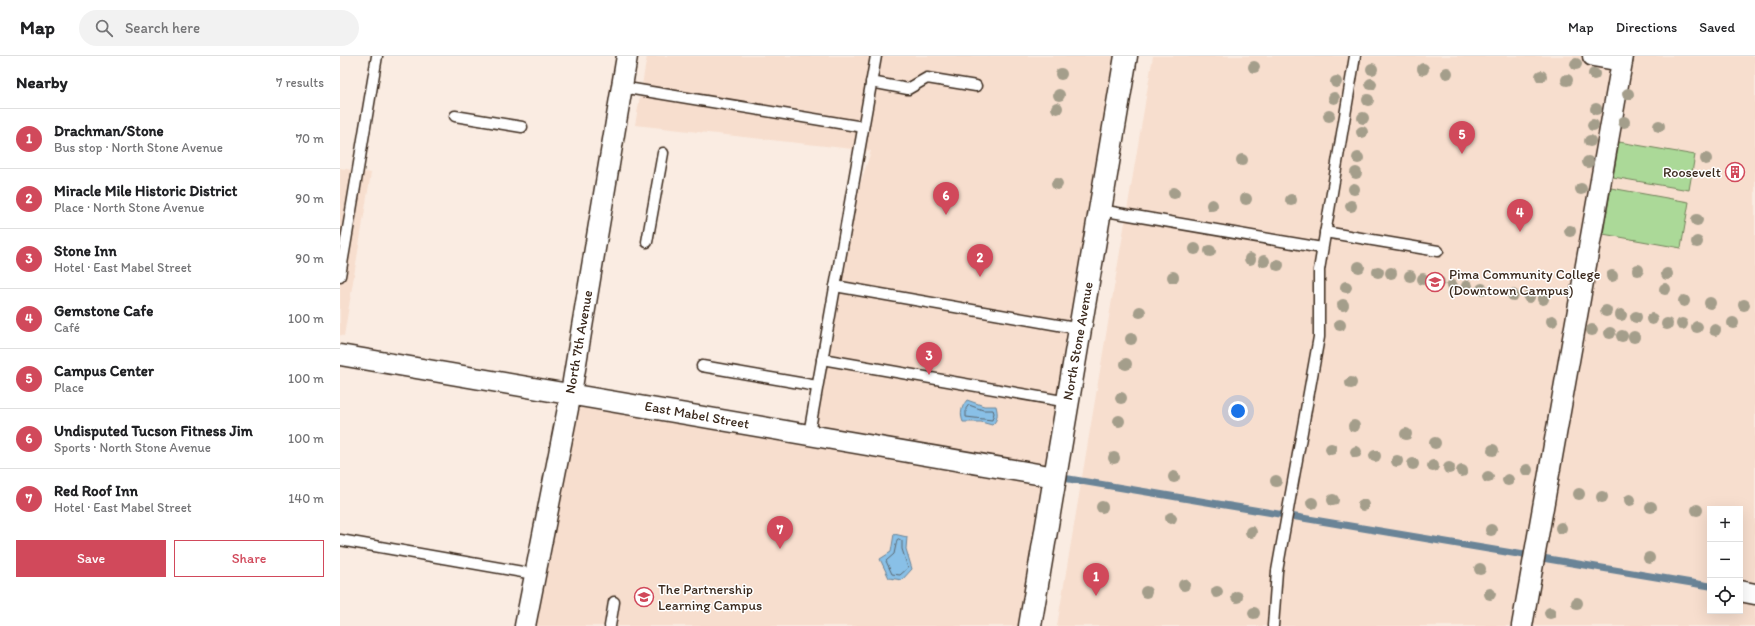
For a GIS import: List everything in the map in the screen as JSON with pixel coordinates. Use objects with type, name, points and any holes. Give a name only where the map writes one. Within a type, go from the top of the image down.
[{"type":"main road","name":"North Stone Avenue","points":[[1030,626],[1126,56]]},
{"type":"street","name":"North 7th Avenue","points":[[524,626],[571,393],[627,56]]},
{"type":"street","points":[[1522,626],[1623,58],[1593,56]]},
{"type":"street","name":"East Mabel Street","points":[[340,355],[1055,476]]},
{"type":"street","points":[[1743,592],[1755,594]]},
{"type":"lane","points":[[340,276],[377,56]]},
{"type":"lane","points":[[809,434],[876,56]]},
{"type":"lane","points":[[1273,626],[1277,571],[1319,337],[1319,270],[1322,248],[1355,56]]},
{"type":"lane","points":[[871,82],[908,89],[927,78],[976,86]]},
{"type":"lane","points":[[621,87],[863,127]]},
{"type":"lane","points":[[455,116],[522,127]]},
{"type":"lane","points":[[647,242],[662,153]]},
{"type":"lane","points":[[1100,210],[1322,248]]},
{"type":"lane","points":[[1325,232],[1438,251]]},
{"type":"lane","points":[[835,286],[1080,329]]},
{"type":"lane","points":[[822,359],[1068,402]]},
{"type":"lane","points":[[702,366],[817,386]]},
{"type":"lane","points":[[340,540],[534,574]]},
{"type":"lane","points":[[610,626],[614,602]]},
{"type":"shaded area","points":[[647,56],[1126,56],[1030,626],[530,626],[580,403],[809,434],[845,230],[871,151],[635,125]]},
{"type":"shaded area","name":"Pima Community College (Downtown Campus)","points":[[1153,56],[1755,56],[1755,626],[1057,626]]},
{"type":"shaded area","points":[[340,168],[371,173],[344,336],[340,335]]},
{"type":"green space","points":[[1619,142],[1695,155],[1689,190],[1613,177]]},
{"type":"green space","points":[[1611,188],[1689,202],[1681,248],[1603,234]]},
{"type":"water","points":[[967,400],[984,406],[996,406],[997,417],[994,423],[992,425],[981,422],[963,422],[963,405]]},
{"type":"water","points":[[894,534],[907,537],[906,549],[912,569],[902,580],[889,578],[880,559],[891,552]]},
{"type":"waterway","points":[[1057,477],[1707,585]]},
{"type":"place","name":"Campus Center","points":[[1462,154]]},
{"type":"place","name":"Roosevelt","points":[[1735,172]]},
{"type":"place","name":"Undisputed Tucson Fitness Jim","points":[[946,215]]},
{"type":"place","name":"Gemstone Cafe","points":[[1520,232]]},
{"type":"place","name":"Miracle Mile Historic District","points":[[980,277]]},
{"type":"place","name":"Pima Community College (Downtown Campus)","points":[[1435,282]]},
{"type":"place","name":"Stone Inn","points":[[929,375]]},
{"type":"place","name":"Red Roof Inn","points":[[780,549]]},
{"type":"place","name":"Drachman/Stone","points":[[1096,596]]},
{"type":"place","name":"The Partnership Learning Campus","points":[[644,597]]}]
